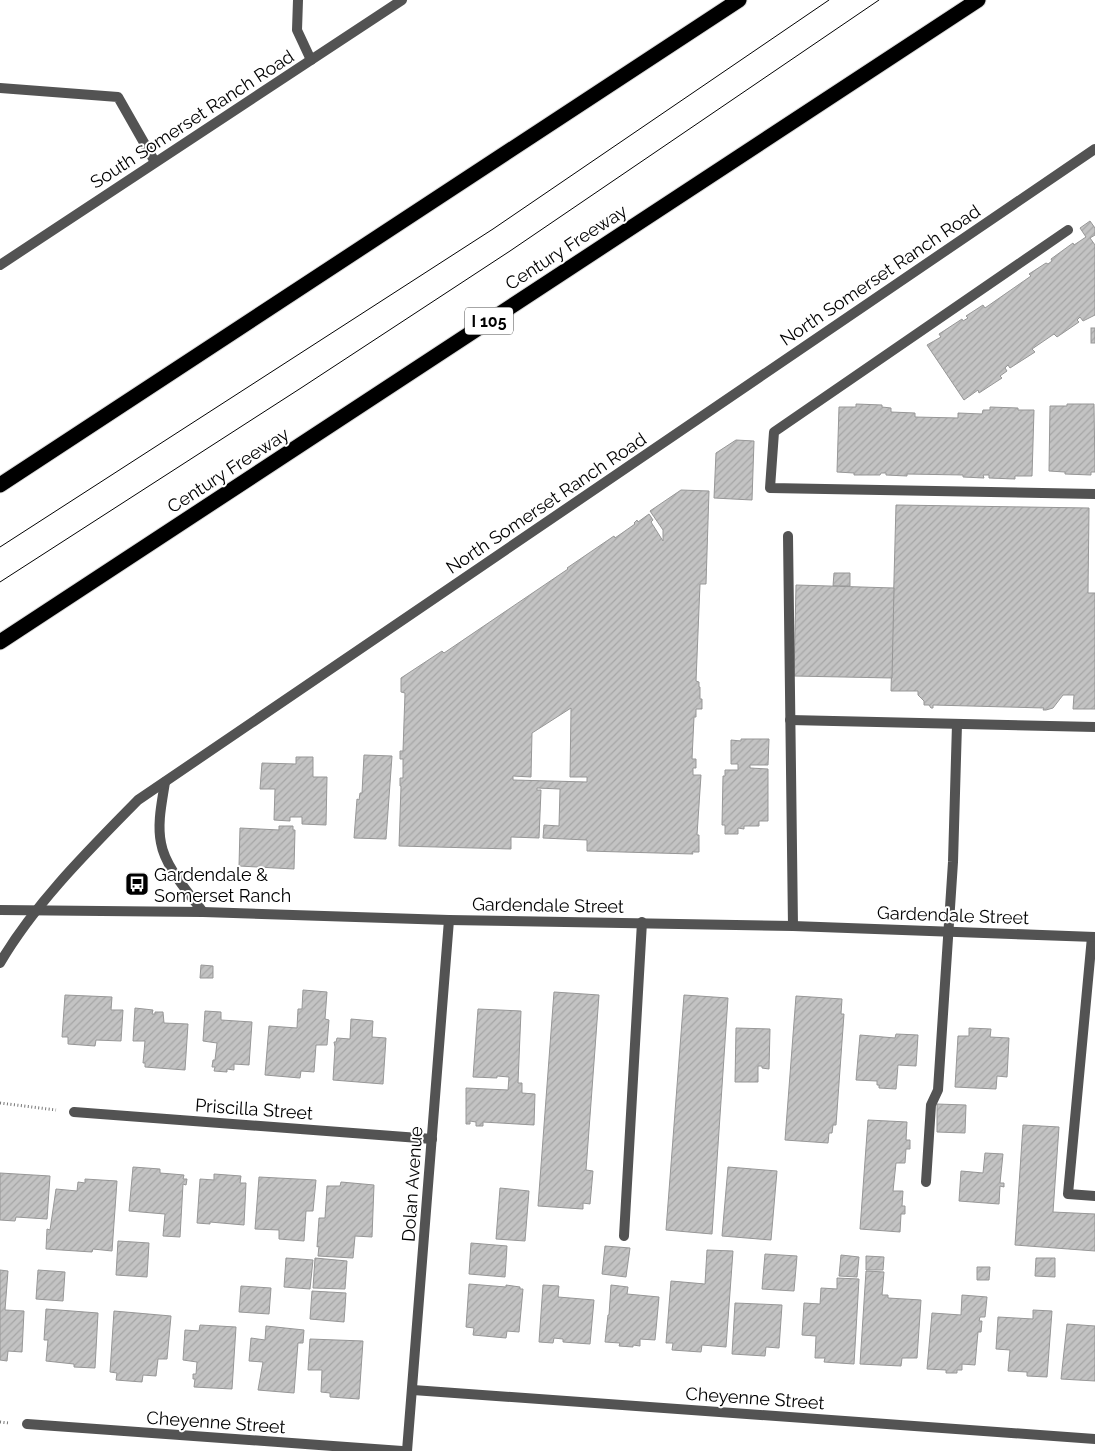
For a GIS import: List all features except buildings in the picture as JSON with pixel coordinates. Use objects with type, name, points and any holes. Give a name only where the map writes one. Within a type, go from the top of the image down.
[{"type":"highway","points":[[0,485],[739,0]]},
{"type":"highway","name":"Century Freeway","points":[[0,642],[978,0]]},
{"type":"street","points":[[298,0],[297,30],[311,60]]},
{"type":"street","name":"South Somerset Ranch Road","points":[[0,265],[402,0]]},
{"type":"street","points":[[0,88],[118,96],[155,162]]},
{"type":"street","name":"North Somerset Ranch Road","points":[[0,963],[37,910],[82,856],[138,800],[1095,149]]},
{"type":"street","points":[[1068,230],[774,432],[770,488],[1095,494]]},
{"type":"street","points":[[788,536],[793,926]]},
{"type":"street","points":[[790,720],[1095,727]]},
{"type":"street","points":[[926,1182],[931,1105],[938,1090],[953,862],[957,724]]},
{"type":"street","points":[[165,782],[160,823],[161,844],[167,860],[203,912]]},
{"type":"street","name":"Gardendale Street","points":[[0,910],[203,912],[449,920],[642,922],[1093,937]]},
{"type":"street","name":"Dolan Avenue","points":[[407,1451],[449,920]]},
{"type":"street","points":[[624,1236],[642,922]]},
{"type":"street","points":[[1093,937],[1068,1194],[1095,1196]]},
{"type":"street","name":"Priscilla Street","points":[[74,1112],[432,1139]]},
{"type":"street","name":"Cheyenne Street","points":[[413,1390],[1095,1439]]},
{"type":"street","name":"Cheyenne Street","points":[[27,1424],[402,1451]]},
{"type":"path","points":[[0,1103],[74,1112]]},
{"type":"tram line","points":[[0,547],[493,229],[829,0]]},
{"type":"tram line","points":[[0,582],[510,251],[879,0]]},
{"type":"place","name":"Gardendale & Somerset Ranch","points":[[137,884]]}]
